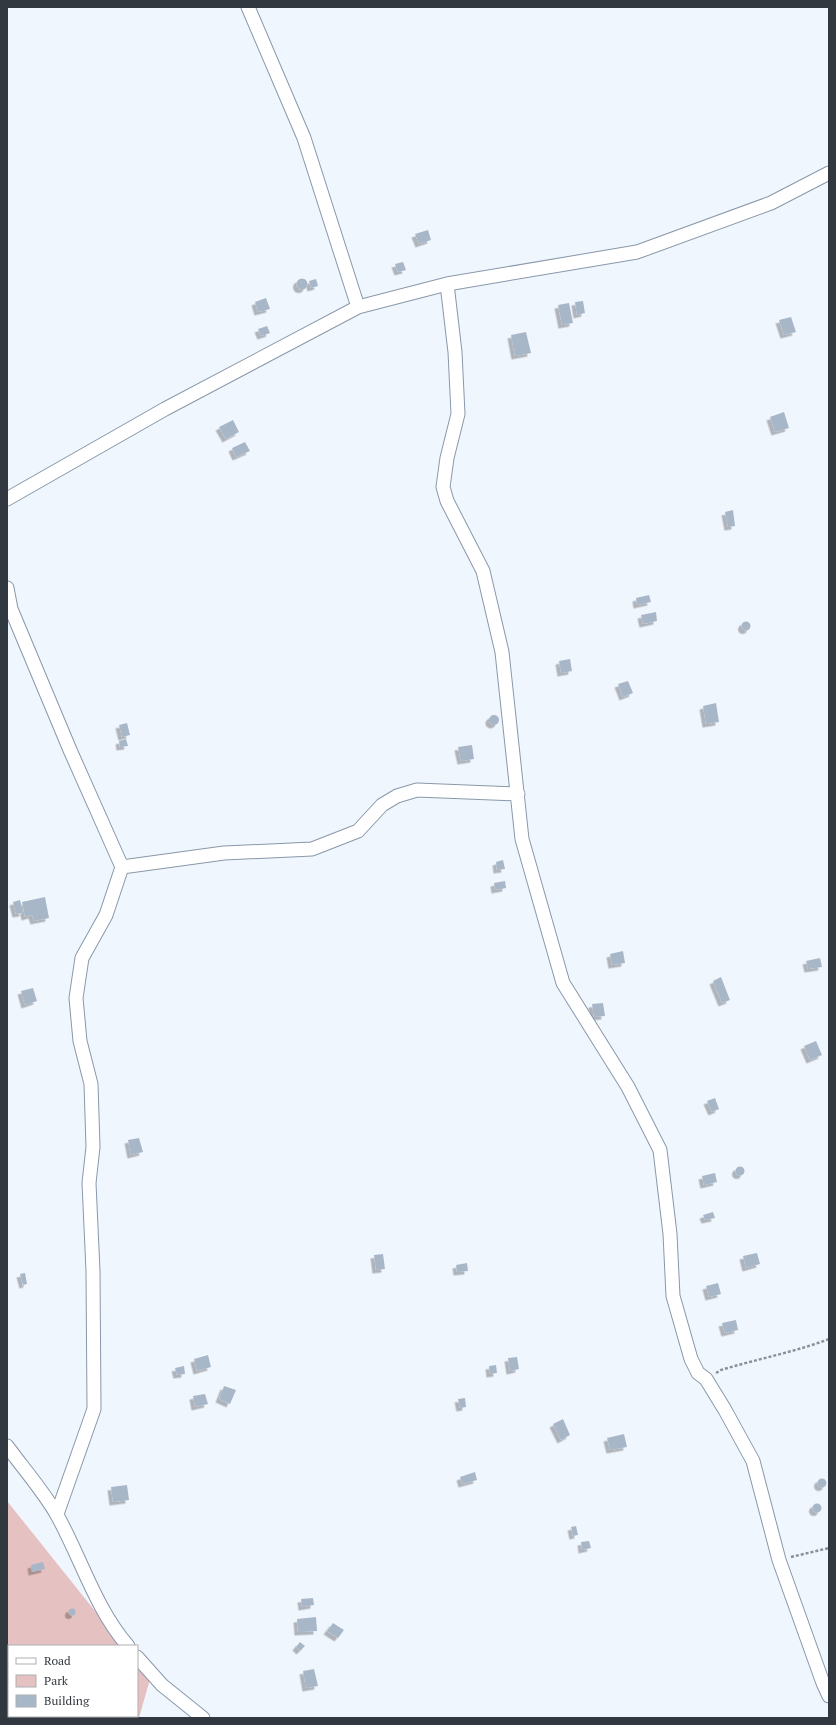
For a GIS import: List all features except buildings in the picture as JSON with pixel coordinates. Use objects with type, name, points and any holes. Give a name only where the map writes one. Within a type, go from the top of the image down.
[{"type":"street","points":[[248,7],[304,138],[358,307]]},
{"type":"street","points":[[7,499],[165,409],[358,307],[448,284],[637,252],[771,203],[829,173]]},
{"type":"street","points":[[448,284],[456,352],[458,414],[447,458],[443,487],[446,500],[483,571],[502,652],[522,839],[563,984],[628,1088],[660,1150],[670,1234],[673,1296],[691,1360],[698,1373],[706,1379],[725,1410],[752,1461],[779,1560],[829,1696]]},
{"type":"street","points":[[7,588],[11,608],[64,736],[122,867],[106,915],[82,958],[76,998],[80,1041],[91,1084],[93,1148],[89,1183],[93,1271],[94,1409],[57,1514]]},
{"type":"street","points":[[122,867],[224,853],[312,849],[358,831],[382,805],[397,796],[417,790],[518,794]]},
{"type":"street","points":[[7,1446],[57,1514],[87,1579],[117,1633],[127,1645]]},
{"type":"street","points":[[138,1658],[162,1686],[203,1718]]},
{"type":"path","points":[[706,1379],[721,1370],[801,1349],[829,1339]]},
{"type":"path","points":[[779,1560],[829,1548]]},
{"type":"green space","points":[[7,1501],[122,1645],[8,1645],[8,1717],[138,1717],[138,1665],[150,1679],[139,1718],[7,1718]]}]
